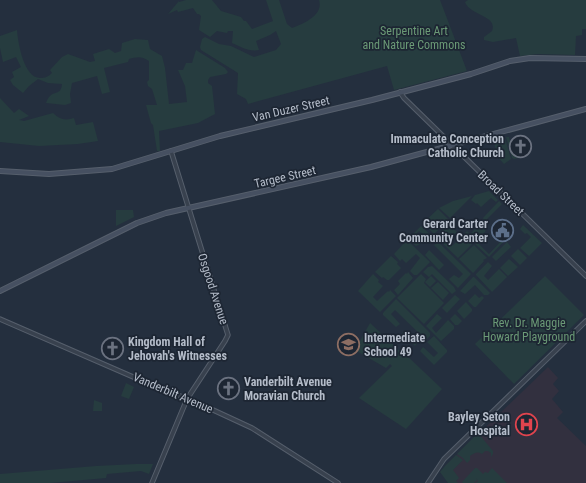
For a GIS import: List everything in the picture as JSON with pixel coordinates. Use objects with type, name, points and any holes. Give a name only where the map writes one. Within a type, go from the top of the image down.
[{"type":"main road","name":"Van Duzer Street","points":[[0,171],[49,174],[112,169],[220,136],[296,119],[471,74],[516,60],[533,58],[586,59]]},
{"type":"main road","name":"Targee Street","points":[[0,291],[137,223],[188,208],[358,170],[586,109]]},
{"type":"street","name":"Broad Street","points":[[400,92],[403,97],[586,276]]},
{"type":"street","name":"Osgood Avenue","points":[[152,483],[187,399],[228,335],[171,151]]},
{"type":"street","name":"Vanderbilt Avenue","points":[[0,319],[252,428],[338,483]]},
{"type":"street","points":[[428,483],[444,459],[586,321]]},
{"type":"shaded area","name":"Bayley Seton Hospital","points":[[548,367],[558,378],[553,384],[559,391],[552,399],[563,412],[557,418],[586,446],[586,483],[448,483],[445,466]]},
{"type":"green space","name":"Serpentine Art and Nature Commons","points":[[212,0],[221,11],[241,17],[252,29],[273,21],[266,0],[279,0],[287,24],[292,28],[302,24],[316,14],[320,5],[319,0],[440,0],[467,71],[394,90],[387,66],[248,104],[246,99],[237,94],[238,73],[201,50],[200,47],[202,39],[205,37],[219,44],[231,46],[254,57],[276,50],[281,44],[276,31],[256,41],[259,50],[245,49],[232,43],[233,31],[228,31],[227,33],[217,31],[210,37],[199,30],[201,16],[197,14],[193,8],[178,12],[177,10],[168,14],[179,1]]},
{"type":"green space","name":"Serpentine Art and Nature Commons","points":[[468,0],[586,0],[586,29],[582,29],[582,35],[576,36],[575,55],[538,54],[520,56],[516,38],[493,42],[484,40],[484,37],[492,31],[493,26],[487,18],[468,7],[465,2]]},
{"type":"green space","points":[[17,30],[20,51],[26,66],[34,76],[40,78],[51,74],[52,73],[50,70],[62,57],[68,54],[90,62],[95,61],[93,54],[109,49],[115,53],[121,51],[122,43],[135,39],[148,40],[150,49],[162,56],[165,68],[169,104],[187,102],[185,86],[178,70],[183,70],[186,63],[192,63],[196,50],[225,68],[228,72],[226,74],[210,77],[208,80],[208,83],[212,86],[215,114],[198,123],[159,131],[160,151],[157,151],[153,125],[151,123],[146,105],[157,105],[152,89],[148,86],[147,82],[149,80],[149,61],[139,57],[129,59],[128,62],[104,68],[110,92],[102,94],[97,76],[72,83],[70,94],[71,103],[65,105],[46,103],[52,94],[60,90],[62,84],[48,83],[38,79],[23,93],[13,85],[10,80],[14,77],[12,72],[21,67],[16,57],[3,62],[0,48],[0,36]]},
{"type":"green space","points":[[0,98],[14,113],[19,109],[29,116],[19,120],[24,121],[53,113],[62,119],[74,118],[76,125],[93,122],[98,141],[78,144],[39,146],[0,142]]},
{"type":"green space","points":[[506,137],[509,137],[512,150],[516,152],[517,156],[521,157],[514,159],[512,158]]},
{"type":"green space","points":[[505,138],[511,159],[504,164],[495,154],[497,152],[493,141]]},
{"type":"green space","points":[[489,191],[498,200],[496,202],[491,198],[481,207],[471,200],[475,195]]},
{"type":"green space","points":[[472,196],[450,218],[439,208],[453,201]]},
{"type":"green space","points":[[499,201],[502,204],[487,219],[489,222],[485,232],[474,242],[471,240],[473,238],[471,239],[465,233],[467,231],[470,234],[484,220],[483,218]]},
{"type":"green space","points":[[438,209],[449,220],[434,234],[423,223]]},
{"type":"green space","points":[[116,210],[133,210],[134,217],[116,226]]},
{"type":"green space","points":[[452,223],[454,226],[453,228],[457,232],[449,241],[453,245],[463,235],[472,244],[458,258],[436,237],[448,224],[449,226]]},
{"type":"green space","points":[[523,225],[542,243],[529,256],[520,248],[531,237],[520,229]]},
{"type":"green space","points":[[421,226],[433,237],[429,240],[419,231],[415,235],[422,243],[416,246],[408,239]]},
{"type":"green space","points":[[505,237],[507,238],[489,257],[475,244],[477,242],[489,254]]},
{"type":"green space","points":[[407,240],[430,262],[417,275],[414,275],[410,271],[420,258],[416,254],[406,263],[402,259],[400,261],[394,254]]},
{"type":"green space","points":[[438,242],[471,274],[458,288],[449,279],[454,275],[459,278],[463,274],[434,245]]},
{"type":"green space","points":[[507,242],[511,247],[496,261],[492,257]]},
{"type":"green space","points":[[474,245],[487,258],[483,260],[484,261],[473,273],[459,259]]},
{"type":"green space","points":[[518,249],[527,258],[520,265],[511,256]]},
{"type":"green space","points":[[429,250],[444,265],[439,270],[425,255]]},
{"type":"green space","points":[[391,256],[398,262],[397,264],[401,268],[389,280],[387,280],[375,272]]},
{"type":"green space","points":[[509,259],[518,267],[508,276],[500,268]]},
{"type":"green space","points":[[488,262],[492,266],[484,276],[488,280],[499,269],[507,277],[492,292],[476,275]]},
{"type":"green space","points":[[432,266],[454,287],[456,291],[452,294],[432,274],[429,277],[423,272],[428,267]]},
{"type":"green space","points":[[408,272],[413,278],[398,295],[394,290],[400,284],[398,281]]},
{"type":"green space","points":[[373,274],[379,280],[378,282],[383,286],[373,297],[377,301],[390,290],[396,296],[380,312],[358,291]]},
{"type":"green space","points":[[421,274],[426,279],[424,283],[444,303],[424,324],[397,298]]},
{"type":"green space","points":[[431,276],[436,281],[430,287],[425,282]]},
{"type":"green space","name":"Rev. Dr. Maggie Howard Playground","points":[[545,276],[584,315],[514,384],[475,344]]},
{"type":"green space","points":[[473,277],[490,293],[488,295],[484,295],[475,285],[465,294],[460,291]]},
{"type":"green space","points":[[438,282],[449,293],[443,300],[431,288]]},
{"type":"green space","points":[[475,294],[479,298],[482,296],[484,298],[476,307],[474,307],[468,301]]},
{"type":"green space","points":[[455,295],[460,299],[447,313],[442,308]]},
{"type":"green space","points":[[396,299],[430,333],[430,336],[426,340],[395,310],[391,314],[400,324],[396,327],[383,315],[383,313]]},
{"type":"green space","points":[[466,302],[472,311],[464,319],[457,311]]},
{"type":"green space","points":[[437,314],[442,318],[432,328],[436,333],[448,320],[454,326],[454,329],[441,341],[426,326]]},
{"type":"green space","points":[[455,314],[462,321],[458,325],[455,325],[450,319]]},
{"type":"green space","points":[[370,323],[400,351],[401,356],[404,353],[442,389],[406,429],[359,398],[392,366],[390,364],[386,368],[355,350]]},
{"type":"green space","points":[[405,330],[418,342],[415,346],[402,333]]},
{"type":"green space","points":[[434,336],[447,350],[447,352],[434,365],[420,351],[423,347],[434,357],[438,353],[427,342]]},
{"type":"green space","points":[[126,383],[134,387],[129,399],[121,396]]},
{"type":"green space","points":[[94,400],[102,403],[102,411],[93,411]]},
{"type":"green space","points":[[478,433],[493,451],[493,454],[491,457],[491,453],[488,451],[485,451],[482,454],[476,453],[470,456],[470,460],[467,463],[457,454]]},
{"type":"green space","points":[[456,455],[463,460],[453,470],[459,478],[456,481],[458,483],[448,483],[440,472]]},
{"type":"green space","points":[[153,464],[149,474],[141,471],[107,474],[106,478],[50,483],[0,483],[0,474]]},
{"type":"green space","points":[[475,468],[483,474],[485,472],[488,473],[492,468],[507,483],[475,483],[478,481],[476,478],[477,480],[474,483],[463,483],[462,482]]},
{"type":"place","name":"Immaculate Conception Catholic Church","points":[[520,146]]},
{"type":"place","name":"Gerard Carter Community Center","points":[[503,231]]},
{"type":"place","name":"Intermediate School 49","points":[[349,345]]},
{"type":"place","name":"Kingdom Hall of Jehovah's Witnesses","points":[[113,349]]},
{"type":"place","name":"Vanderbilt Avenue Moravian Church","points":[[229,389]]},
{"type":"place","name":"Bayley Seton Hospital","points":[[526,424]]}]
